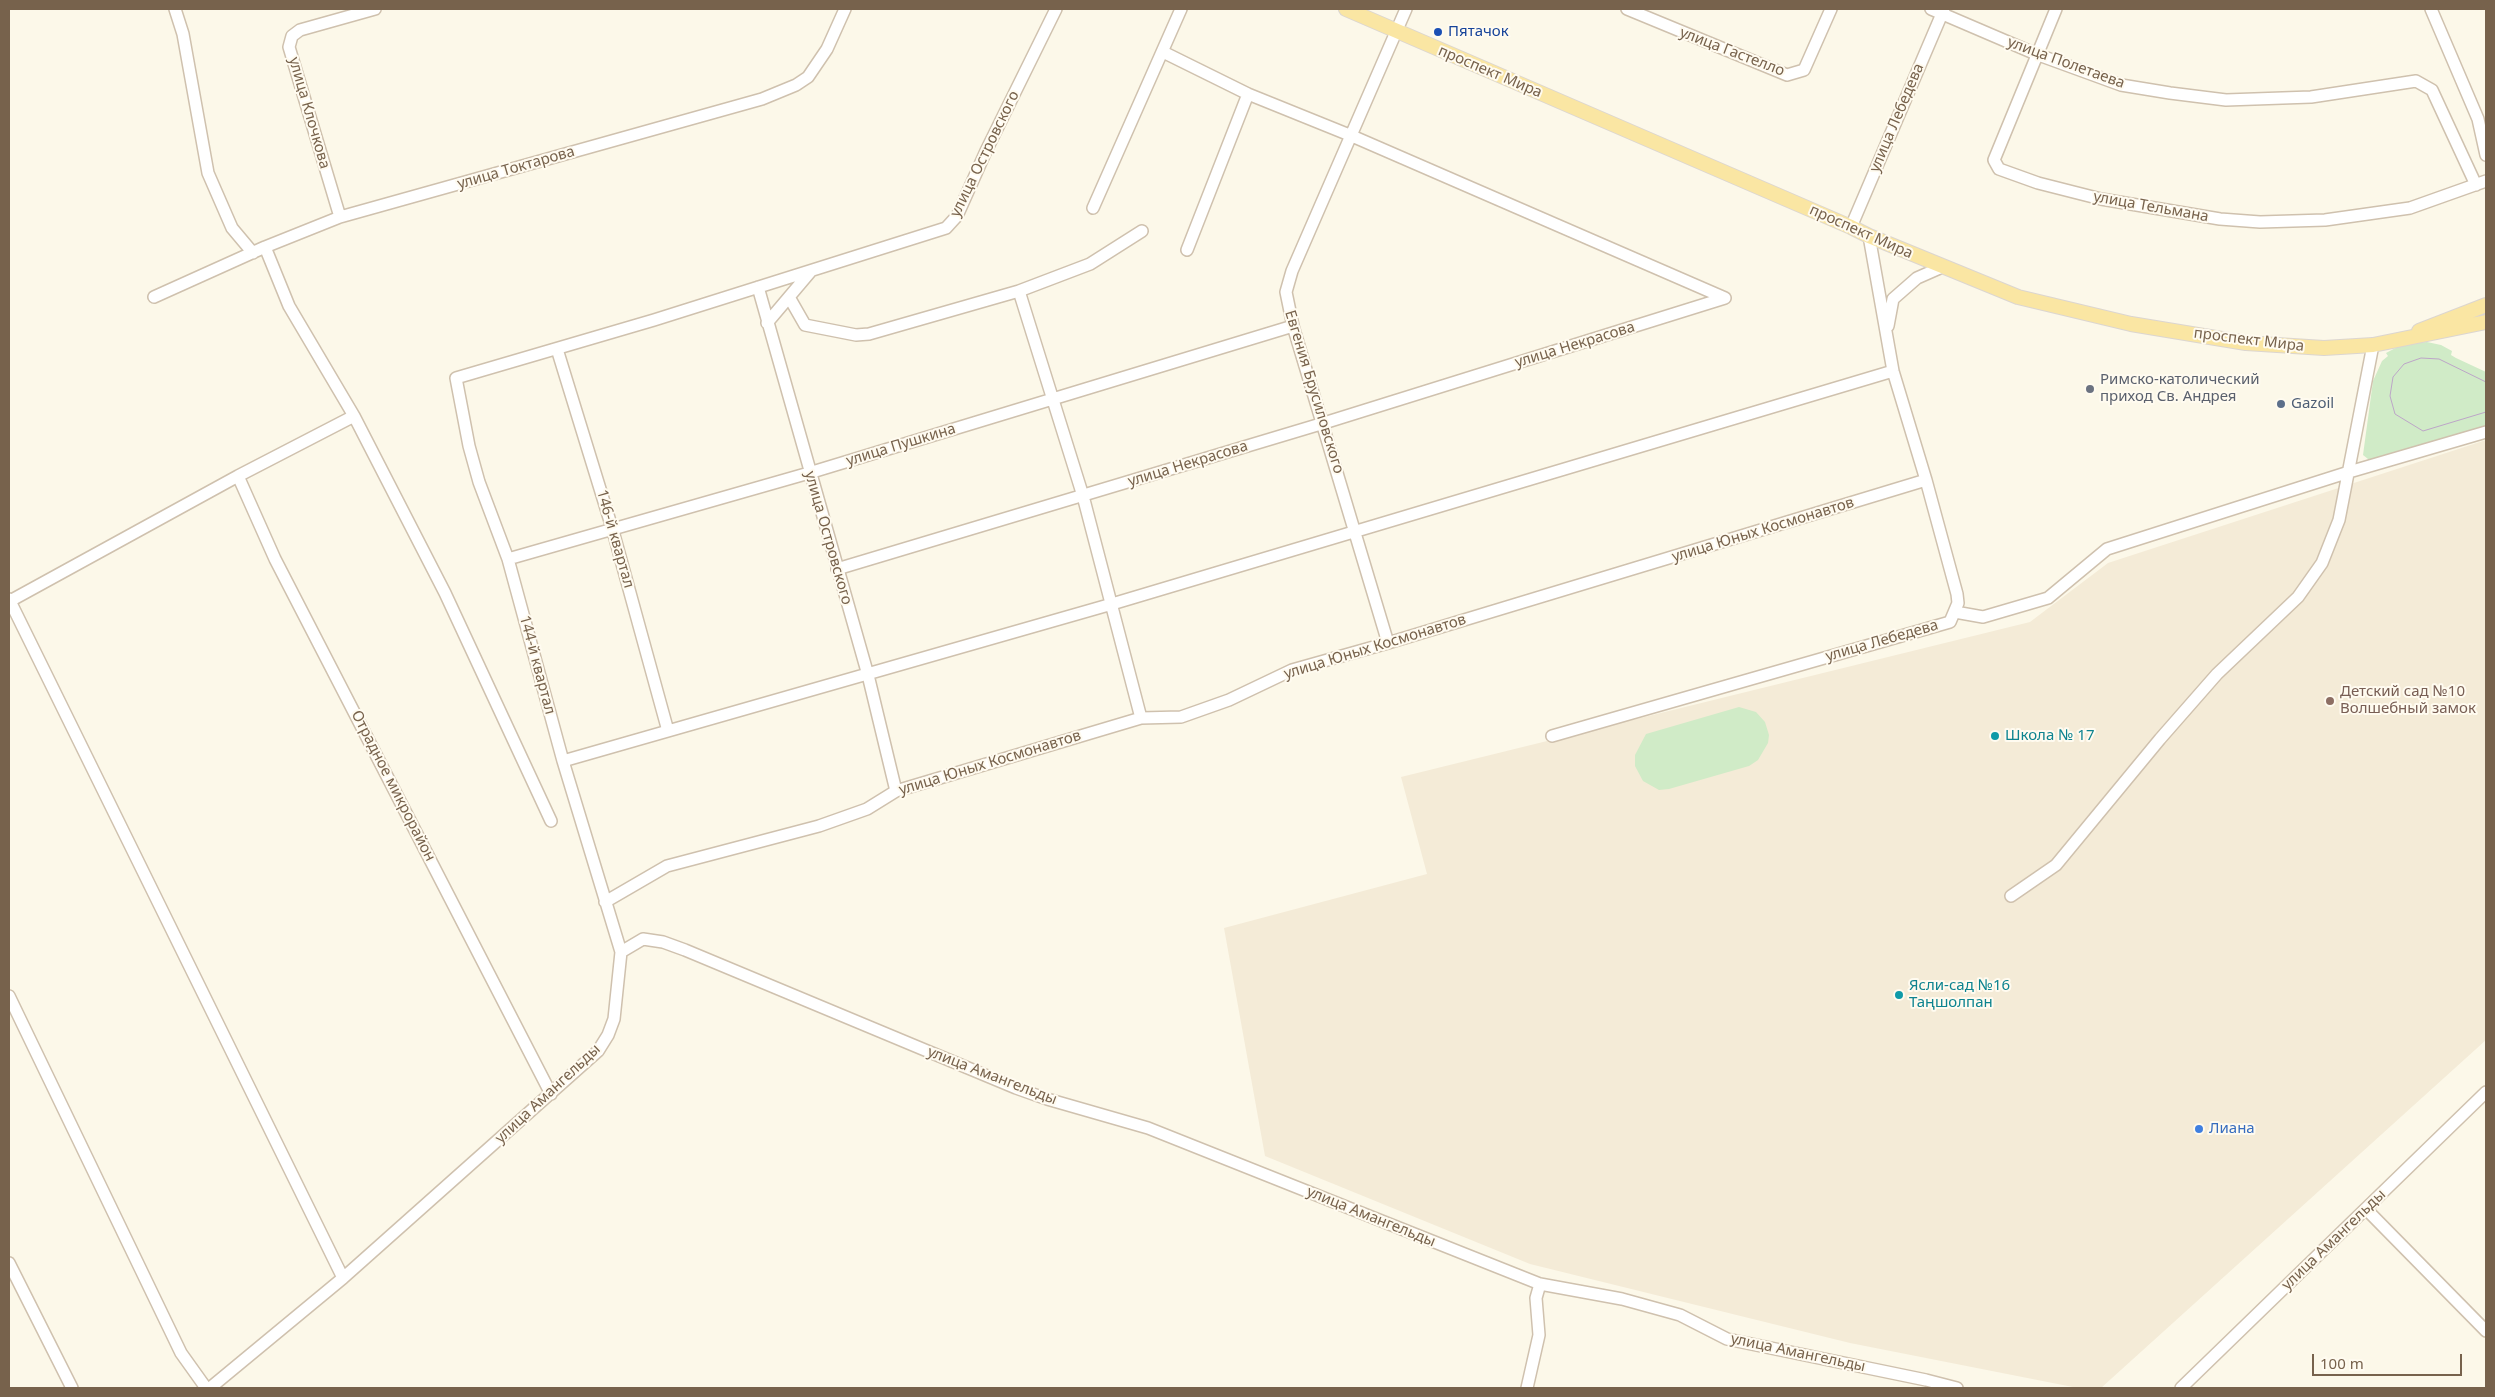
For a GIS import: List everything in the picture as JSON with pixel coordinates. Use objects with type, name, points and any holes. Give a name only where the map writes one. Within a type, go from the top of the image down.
[{"type":"main road","name":"проспект Мира","points":[[1346,9],[1851,226],[1869,236],[2018,297],[2132,324],[2246,343],[2324,348],[2373,345],[2486,322]]},
{"type":"main road","name":"проспект Мира","points":[[2404,338],[2486,305]]},
{"type":"street","points":[[175,9],[183,34],[208,173],[232,228],[253,253]]},
{"type":"street","name":"улица Клочкова","points":[[340,217],[290,47],[292,36],[300,30],[375,9]]},
{"type":"street","name":"улица Токтарова","points":[[154,297],[265,247],[340,217],[762,99],[796,85],[808,77],[827,49],[845,9]]},
{"type":"street","points":[[1093,208],[1181,9]]},
{"type":"street","name":"Евгения Брусиловского","points":[[1388,643],[1324,423],[1293,326],[1286,292],[1292,271],[1406,9]]},
{"type":"street","name":"улица Гастелло","points":[[1627,9],[1787,75],[1804,70],[1831,9]]},
{"type":"street","name":"улица Полетаева","points":[[1931,9],[1943,11],[2036,54],[2121,85],[2226,100],[2311,97],[2416,81]]},
{"type":"street","name":"улица Тельмана","points":[[2056,9],[1994,160],[1999,169],[2038,183],[2110,201],[2220,219],[2260,222],[2325,220],[2410,208],[2481,183],[2432,90],[2416,81]]},
{"type":"street","points":[[2431,9],[2478,119],[2486,155]]},
{"type":"street","name":"улица Островского","points":[[456,378],[557,349],[946,228],[957,216],[1051,10]]},
{"type":"street","name":"улица Лебедева","points":[[1851,226],[1943,11]]},
{"type":"street","name":"улица Некрасова","points":[[837,569],[1324,423],[1725,298],[1352,136],[1248,94],[1163,52]]},
{"type":"street","points":[[1187,250],[1248,94]]},
{"type":"street","points":[[789,297],[805,325],[856,335],[869,334],[1019,291],[1090,264],[1142,231]]},
{"type":"street","name":"улица Лебедева","points":[[1552,736],[1950,622],[1955,612],[1957,594],[1926,480],[1893,371],[1869,236]]},
{"type":"street","points":[[265,247],[290,306],[354,416],[445,593],[551,821]]},
{"type":"street","name":"улица Лебедева","points":[[1887,330],[1893,299],[1917,278],[1942,267]]},
{"type":"street","points":[[767,323],[812,270]]},
{"type":"street","name":"улица Островского","points":[[758,287],[809,473],[868,675],[896,790]]},
{"type":"street","points":[[1019,291],[1083,496],[1141,718]]},
{"type":"street","name":"улица Пушкина","points":[[508,559],[613,531],[809,473],[1293,326]]},
{"type":"street","points":[[2011,896],[2056,865],[2160,739],[2217,674],[2298,597],[2322,563],[2339,520],[2373,345]]},
{"type":"street","name":"146-й квартал","points":[[557,349],[613,531],[668,731]]},
{"type":"street","points":[[563,761],[1112,604],[1893,371]]},
{"type":"street","name":"144-й квартал","points":[[456,378],[469,446],[479,482],[508,559],[563,761],[621,952]]},
{"type":"street","points":[[343,1278],[9,600],[238,476],[354,416]]},
{"type":"street","points":[[1955,612],[1983,617],[2048,598],[2107,549],[2349,472],[2486,432]]},
{"type":"street","name":"Отрадное микрорайон","points":[[238,476],[280,568],[552,1094]]},
{"type":"street","name":"улица Юных Космонавтов","points":[[605,902],[667,866],[819,826],[867,809],[896,790],[1141,718],[1181,716],[1229,700],[1292,670],[1388,643],[1926,480]]},
{"type":"street","name":"улица Амангельды","points":[[210,1388],[343,1278],[552,1094],[598,1051],[608,1035],[614,1019],[621,952],[643,939],[663,942],[1016,1088],[1148,1128],[1540,1284],[1622,1298],[1680,1315],[1727,1339],[1957,1388]]},
{"type":"street","points":[[9,996],[181,1353],[206,1388]]},
{"type":"street","name":"улица Амангельды","points":[[2181,1388],[2486,1092]]},
{"type":"street","points":[[2366,1209],[2486,1331]]},
{"type":"street","points":[[9,1263],[72,1388]]},
{"type":"street","points":[[1527,1388],[1539,1335],[1536,1298],[1540,1284]]},
{"type":"shaded area","points":[[2486,440],[2486,1040],[2101,1388],[2078,1388],[1850,1343],[1530,1264],[1265,1156],[1224,928],[1427,874],[1401,777],[2030,622],[2108,563]]},
{"type":"green space","points":[[2427,342],[2441,345],[2452,351],[2451,355],[2456,358],[2486,372],[2486,425],[2373,463],[2363,455],[2373,381],[2382,361],[2388,356],[2386,353],[2403,344]]},
{"type":"green space","points":[[1739,707],[1756,712],[1765,722],[1769,735],[1768,743],[1758,760],[1749,766],[1669,789],[1659,790],[1643,781],[1635,766],[1635,755],[1646,734]]},
{"type":"tram line","points":[[2486,382],[2439,359],[2421,358],[2404,364],[2393,377],[2390,396],[2395,414],[2423,431],[2486,412]]},
{"type":"place","name":"Пятачок","points":[[1438,32]]},
{"type":"place","name":"Римско-католический приход Св. Андрея","points":[[2090,389]]},
{"type":"place","name":"Gazoil","points":[[2281,404]]},
{"type":"place","name":"Детский сад №10 Волшебный замок","points":[[2330,701]]},
{"type":"place","name":"Школа № 17","points":[[1995,736]]},
{"type":"place","name":"Ясли-сад №16 Таңшолпан","points":[[1899,995]]},
{"type":"place","name":"Лиана","points":[[2199,1129]]}]
